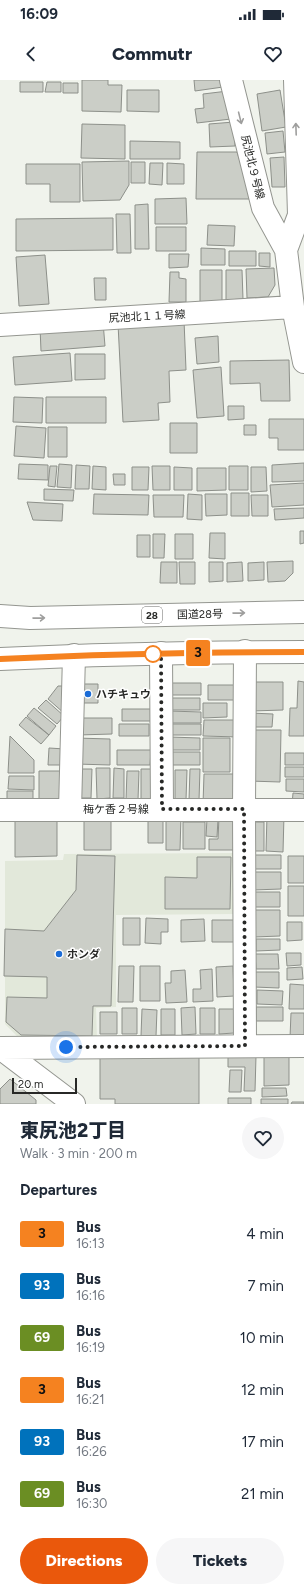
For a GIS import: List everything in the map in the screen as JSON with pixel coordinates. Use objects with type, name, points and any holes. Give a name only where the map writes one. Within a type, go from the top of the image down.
[{"type":"main road","name":"尻池北９号線","points":[[231,80],[263,208],[295,251]]},
{"type":"main road","points":[[295,80],[299,215],[295,251],[293,307],[304,362]]},
{"type":"main road","name":"尻池北１１号線","points":[[0,325],[293,307]]},
{"type":"main road","name":"国道28号","points":[[0,616],[30,618],[304,612]]},
{"type":"main road","points":[[0,659],[74,655],[245,651],[304,652]]},
{"type":"main road","points":[[245,651],[245,1046]]},
{"type":"main road","points":[[161,653],[162,809]]},
{"type":"main road","points":[[70,810],[74,655]]},
{"type":"main road","name":"梅ケ香２号線","points":[[0,810],[304,810]]},
{"type":"main road","points":[[0,1048],[304,1046]]},
{"type":"main road","points":[[0,1048],[74,1104]]},
{"type":"shaded area","points":[[236,853],[236,914],[116,915],[116,1007],[96,1008],[97,1039],[20,1039],[5,1024],[5,861],[63,860],[64,854]]},
{"type":"building","points":[[82,80],[108,80],[108,85],[122,85],[121,112],[82,111]]},
{"type":"building","points":[[194,80],[222,80],[223,87],[195,91]]},
{"type":"building","points":[[20,82],[43,82],[43,92],[20,92]]},
{"type":"building","points":[[47,82],[61,82],[61,92],[45,92]]},
{"type":"building","points":[[63,83],[78,83],[78,93],[63,93]]},
{"type":"building","points":[[127,90],[159,90],[159,112],[127,111]]},
{"type":"building","points":[[280,90],[286,127],[262,131],[257,94]]},
{"type":"building","points":[[228,91],[231,119],[197,123],[195,109],[204,108],[203,94]]},
{"type":"building","points":[[234,122],[235,146],[210,147],[209,124]]},
{"type":"building","points":[[82,124],[125,125],[125,159],[81,158]]},
{"type":"building","points":[[283,131],[285,152],[267,154],[265,133]]},
{"type":"building","points":[[130,141],[180,142],[180,159],[130,159]]},
{"type":"building","points":[[197,152],[237,152],[252,199],[196,199]]},
{"type":"building","points":[[284,157],[285,187],[272,187],[270,158]]},
{"type":"building","points":[[129,161],[129,185],[120,200],[83,201],[82,162]]},
{"type":"building","points":[[131,162],[145,162],[145,183],[131,183]]},
{"type":"building","points":[[150,163],[163,163],[162,185],[149,184]]},
{"type":"building","points":[[167,163],[184,164],[184,184],[167,184]]},
{"type":"building","points":[[26,164],[80,164],[80,202],[50,202],[50,184],[26,184]]},
{"type":"building","points":[[186,198],[187,224],[155,224],[155,199]]},
{"type":"building","points":[[148,204],[149,249],[135,249],[135,205]]},
{"type":"building","points":[[116,214],[130,214],[131,253],[117,253]]},
{"type":"building","points":[[113,218],[113,250],[16,251],[16,219]]},
{"type":"building","points":[[208,225],[235,226],[234,246],[207,245]]},
{"type":"building","points":[[156,227],[186,227],[186,251],[156,251]]},
{"type":"building","points":[[201,248],[225,249],[225,265],[201,265]]},
{"type":"building","points":[[229,251],[256,251],[256,266],[229,266]]},
{"type":"building","points":[[259,253],[270,253],[270,267],[259,266]]},
{"type":"building","points":[[169,254],[189,254],[188,267],[169,268]]},
{"type":"building","points":[[45,255],[49,304],[19,306],[16,257]]},
{"type":"building","points":[[274,268],[275,285],[268,297],[247,298],[246,269]]},
{"type":"building","points":[[200,270],[222,270],[222,301],[200,302]]},
{"type":"building","points":[[226,270],[242,270],[243,299],[226,300]]},
{"type":"building","points":[[170,272],[179,272],[179,278],[186,279],[186,302],[169,302]]},
{"type":"building","points":[[94,278],[106,278],[106,300],[95,300]]},
{"type":"building","points":[[184,320],[186,370],[169,371],[170,402],[158,403],[159,420],[123,422],[118,324]]},
{"type":"building","points":[[103,322],[105,346],[41,351],[40,327]]},
{"type":"building","points":[[218,336],[219,362],[197,364],[195,338]]},
{"type":"building","points":[[70,353],[72,381],[15,385],[13,357]]},
{"type":"building","points":[[75,354],[105,354],[105,379],[75,380]]},
{"type":"building","points":[[289,360],[290,401],[261,401],[260,383],[230,384],[230,361]]},
{"type":"building","points":[[221,367],[224,416],[197,418],[193,370]]},
{"type":"building","points":[[14,397],[43,398],[42,423],[13,422]]},
{"type":"building","points":[[46,397],[106,397],[106,423],[46,423]]},
{"type":"building","points":[[228,406],[244,406],[244,419],[228,420]]},
{"type":"building","points":[[269,419],[304,419],[304,450],[278,450],[278,438],[269,438]]},
{"type":"building","points":[[170,423],[197,423],[197,453],[170,453]]},
{"type":"building","points":[[244,425],[256,425],[256,435],[244,435]]},
{"type":"building","points":[[16,426],[46,428],[44,458],[14,456]]},
{"type":"building","points":[[48,427],[67,427],[67,457],[48,457]]},
{"type":"building","points":[[304,463],[304,481],[272,482],[272,465]]},
{"type":"building","points":[[19,464],[48,465],[48,480],[18,479]]},
{"type":"building","points":[[59,464],[72,465],[71,488],[57,487]]},
{"type":"building","points":[[76,465],[90,466],[89,489],[75,489]]},
{"type":"building","points":[[50,466],[57,466],[55,487],[48,486]]},
{"type":"building","points":[[93,466],[106,467],[106,490],[92,489]]},
{"type":"building","points":[[152,466],[170,466],[170,490],[153,490]]},
{"type":"building","points":[[229,466],[248,466],[248,490],[229,490]]},
{"type":"building","points":[[132,467],[149,467],[148,490],[132,490]]},
{"type":"building","points":[[174,467],[192,468],[192,490],[174,490]]},
{"type":"building","points":[[251,467],[266,467],[267,491],[251,492]]},
{"type":"building","points":[[197,468],[226,468],[226,490],[197,491]]},
{"type":"building","points":[[113,474],[125,474],[125,485],[114,485]]},
{"type":"building","points":[[304,483],[304,505],[272,507],[270,485]]},
{"type":"building","points":[[44,489],[74,490],[73,501],[44,500]]},
{"type":"building","points":[[231,493],[249,493],[249,516],[231,516]]},
{"type":"building","points":[[94,494],[149,495],[148,515],[93,514]]},
{"type":"building","points":[[188,494],[202,495],[202,520],[187,519]]},
{"type":"building","points":[[205,494],[227,494],[227,515],[206,516]]},
{"type":"building","points":[[153,495],[184,495],[183,517],[154,517]]},
{"type":"building","points":[[251,495],[268,495],[268,516],[252,516]]},
{"type":"building","points":[[27,502],[63,504],[62,521],[33,520]]},
{"type":"building","points":[[304,508],[304,518],[275,520],[274,509]]},
{"type":"building","points":[[300,531],[304,531],[304,543],[300,544]]},
{"type":"building","points":[[210,533],[225,533],[225,559],[209,558]]},
{"type":"building","points":[[153,534],[165,534],[164,558],[153,558]]},
{"type":"building","points":[[175,534],[193,534],[193,559],[175,559]]},
{"type":"building","points":[[137,535],[150,535],[150,557],[137,557]]},
{"type":"building","points":[[293,561],[293,573],[285,581],[268,582],[267,562]]},
{"type":"building","points":[[161,562],[177,562],[177,583],[160,583]]},
{"type":"building","points":[[179,562],[195,562],[195,584],[180,584]]},
{"type":"building","points":[[209,562],[223,562],[223,581],[209,582]]},
{"type":"building","points":[[242,562],[243,581],[227,582],[227,563]]},
{"type":"building","points":[[264,562],[264,580],[248,581],[248,563]]},
{"type":"building","points":[[298,681],[304,682],[304,736],[289,736],[290,708],[297,708]]},
{"type":"building","points":[[252,682],[283,682],[283,710],[252,711]]},
{"type":"building","points":[[167,683],[201,683],[201,695],[166,695]]},
{"type":"building","name":"ハチキュウ","points":[[78,684],[98,684],[98,703],[78,703]]},
{"type":"building","points":[[208,685],[237,685],[236,700],[208,700]]},
{"type":"building","points":[[58,686],[65,686],[65,714],[48,699]]},
{"type":"building","points":[[169,698],[200,698],[200,710],[169,710]]},
{"type":"building","points":[[46,700],[64,716],[57,724],[38,708]]},
{"type":"building","points":[[203,703],[227,703],[227,717],[203,718]]},
{"type":"building","points":[[34,708],[56,726],[49,735],[27,716]]},
{"type":"building","points":[[122,709],[152,709],[152,721],[122,721]]},
{"type":"building","points":[[169,711],[201,712],[201,723],[169,723]]},
{"type":"building","points":[[250,713],[273,714],[272,727],[250,727]]},
{"type":"building","points":[[26,717],[49,735],[41,744],[19,725]]},
{"type":"building","points":[[78,718],[112,718],[112,734],[78,735]]},
{"type":"building","points":[[204,720],[239,720],[239,737],[203,736]]},
{"type":"building","points":[[119,724],[149,724],[149,736],[119,736]]},
{"type":"building","points":[[170,724],[201,724],[201,735],[170,735]]},
{"type":"building","points":[[250,730],[281,730],[280,782],[249,781]]},
{"type":"building","points":[[10,736],[34,760],[34,773],[8,773]]},
{"type":"building","points":[[169,737],[200,738],[200,750],[169,750]]},
{"type":"building","points":[[76,738],[110,739],[110,765],[76,764]]},
{"type":"building","points":[[203,738],[230,738],[230,772],[203,772]]},
{"type":"building","points":[[49,748],[65,749],[64,765],[48,765]]},
{"type":"building","points":[[117,750],[151,750],[150,765],[117,765]]},
{"type":"building","points":[[168,752],[200,752],[200,765],[168,765]]},
{"type":"building","points":[[285,753],[304,753],[304,765],[285,765]]},
{"type":"building","points":[[285,767],[304,767],[304,777],[285,777]]},
{"type":"building","points":[[96,768],[110,768],[110,798],[97,799]]},
{"type":"building","points":[[114,768],[124,769],[124,798],[113,798]]},
{"type":"building","points":[[76,769],[92,769],[91,798],[75,798]]},
{"type":"building","points":[[141,769],[153,769],[153,801],[141,801]]},
{"type":"building","points":[[190,769],[200,769],[199,800],[189,800]]},
{"type":"building","points":[[175,770],[187,770],[186,800],[175,799]]},
{"type":"building","points":[[39,771],[65,771],[64,802],[39,802]]},
{"type":"building","points":[[127,771],[139,771],[138,800],[126,800]]},
{"type":"building","points":[[204,774],[238,774],[237,804],[203,804]]},
{"type":"building","points":[[9,776],[34,776],[34,790],[8,789]]},
{"type":"building","points":[[286,779],[304,779],[304,792],[286,791]]},
{"type":"building","points":[[7,791],[33,791],[33,805],[7,804]]},
{"type":"building","points":[[293,793],[304,794],[304,806],[292,805]]},
{"type":"building","points":[[267,815],[284,815],[283,852],[266,851]]},
{"type":"building","points":[[166,816],[181,816],[180,850],[166,850]]},
{"type":"building","points":[[219,817],[236,817],[236,850],[209,850],[209,839],[218,839]]},
{"type":"building","points":[[84,818],[111,819],[111,850],[84,850]]},
{"type":"building","points":[[148,818],[163,818],[163,843],[148,843]]},
{"type":"building","points":[[57,819],[57,856],[15,857],[15,820]]},
{"type":"building","points":[[207,819],[218,819],[217,837],[206,836]]},
{"type":"building","points":[[183,822],[205,822],[205,849],[183,849]]},
{"type":"building","points":[[251,822],[264,822],[264,851],[251,851]]},
{"type":"building","name":"ホンダ","points":[[77,855],[115,856],[111,1006],[93,1006],[92,1036],[21,1035],[6,1022],[7,997],[47,998],[47,977],[4,976],[5,929],[44,931],[76,890]]},
{"type":"building","points":[[254,855],[281,855],[281,869],[254,869]]},
{"type":"building","points":[[288,856],[304,856],[304,883],[288,883]]},
{"type":"building","points":[[197,857],[231,857],[230,909],[165,909],[165,877],[197,878]]},
{"type":"building","points":[[253,872],[281,872],[281,889],[253,890]]},
{"type":"building","points":[[288,886],[304,886],[304,916],[288,916]]},
{"type":"building","points":[[253,892],[280,892],[280,907],[253,907]]},
{"type":"building","points":[[253,910],[280,910],[280,936],[254,937]]},
{"type":"building","points":[[123,918],[140,918],[140,945],[123,945]]},
{"type":"building","points":[[146,918],[168,919],[168,932],[161,932],[161,944],[145,943]]},
{"type":"building","points":[[204,919],[205,941],[181,942],[181,920]]},
{"type":"building","points":[[212,920],[234,920],[234,942],[212,942]]},
{"type":"building","points":[[287,922],[302,922],[302,940],[287,941]]},
{"type":"building","points":[[256,939],[280,939],[280,950],[256,951]]},
{"type":"building","points":[[286,953],[301,953],[301,965],[287,966]]},
{"type":"building","points":[[255,954],[278,954],[279,969],[256,969]]},
{"type":"building","points":[[119,966],[134,966],[133,1002],[118,1002]]},
{"type":"building","points":[[140,966],[160,966],[160,1001],[140,1001]]},
{"type":"building","points":[[233,966],[234,996],[217,997],[216,967]]},
{"type":"building","points":[[302,967],[303,979],[287,980],[287,968]]},
{"type":"building","points":[[212,969],[213,1001],[193,1002],[193,989],[201,989],[200,970]]},
{"type":"building","points":[[185,970],[187,1002],[166,1003],[165,983],[171,983],[171,971]]},
{"type":"building","points":[[255,972],[279,972],[279,988],[254,987]]},
{"type":"building","points":[[290,984],[304,985],[304,1009],[289,1009]]},
{"type":"building","points":[[257,990],[283,991],[282,1005],[257,1004]]},
{"type":"building","points":[[195,1007],[196,1034],[182,1035],[181,1008]]},
{"type":"building","points":[[256,1007],[283,1007],[283,1021],[256,1021]]},
{"type":"building","points":[[122,1008],[137,1008],[137,1034],[122,1034]]},
{"type":"building","points":[[200,1008],[215,1008],[215,1034],[200,1034]]},
{"type":"building","points":[[142,1009],[157,1010],[156,1036],[141,1036]]},
{"type":"building","points":[[161,1009],[175,1009],[175,1035],[161,1035]]},
{"type":"building","points":[[219,1009],[234,1009],[234,1033],[219,1034]]},
{"type":"building","points":[[100,1012],[117,1012],[117,1034],[100,1034]]},
{"type":"building","points":[[291,1013],[304,1013],[304,1038],[290,1038]]},
{"type":"building","points":[[228,1055],[256,1056],[255,1091],[244,1091],[245,1067],[228,1067]]},
{"type":"building","points":[[100,1056],[199,1056],[199,1104],[115,1104],[115,1099],[100,1099]]},
{"type":"building","points":[[264,1057],[289,1057],[289,1085],[264,1086]]},
{"type":"building","points":[[230,1070],[242,1070],[241,1092],[229,1092]]},
{"type":"building","points":[[10,1079],[36,1100],[36,1104],[0,1104],[0,1089]]},
{"type":"building","points":[[262,1088],[286,1088],[287,1096],[262,1097]]},
{"type":"building","points":[[228,1098],[251,1098],[251,1104],[228,1104]]},
{"type":"building","points":[[261,1099],[288,1099],[288,1104],[261,1104]]},
{"type":"building","points":[[292,1102],[304,1102],[304,1104],[291,1104]]},
{"type":"bus line","name":"3","points":[[0,659],[74,655],[245,651],[304,652]]},
{"type":"place","name":"ハチキュウ","points":[[88,694]]},
{"type":"place","name":"ホンダ","points":[[59,954]]},
{"type":"route","points":[[66,1047],[245,1046],[244,809],[162,809],[161,653],[153,654]]}]
